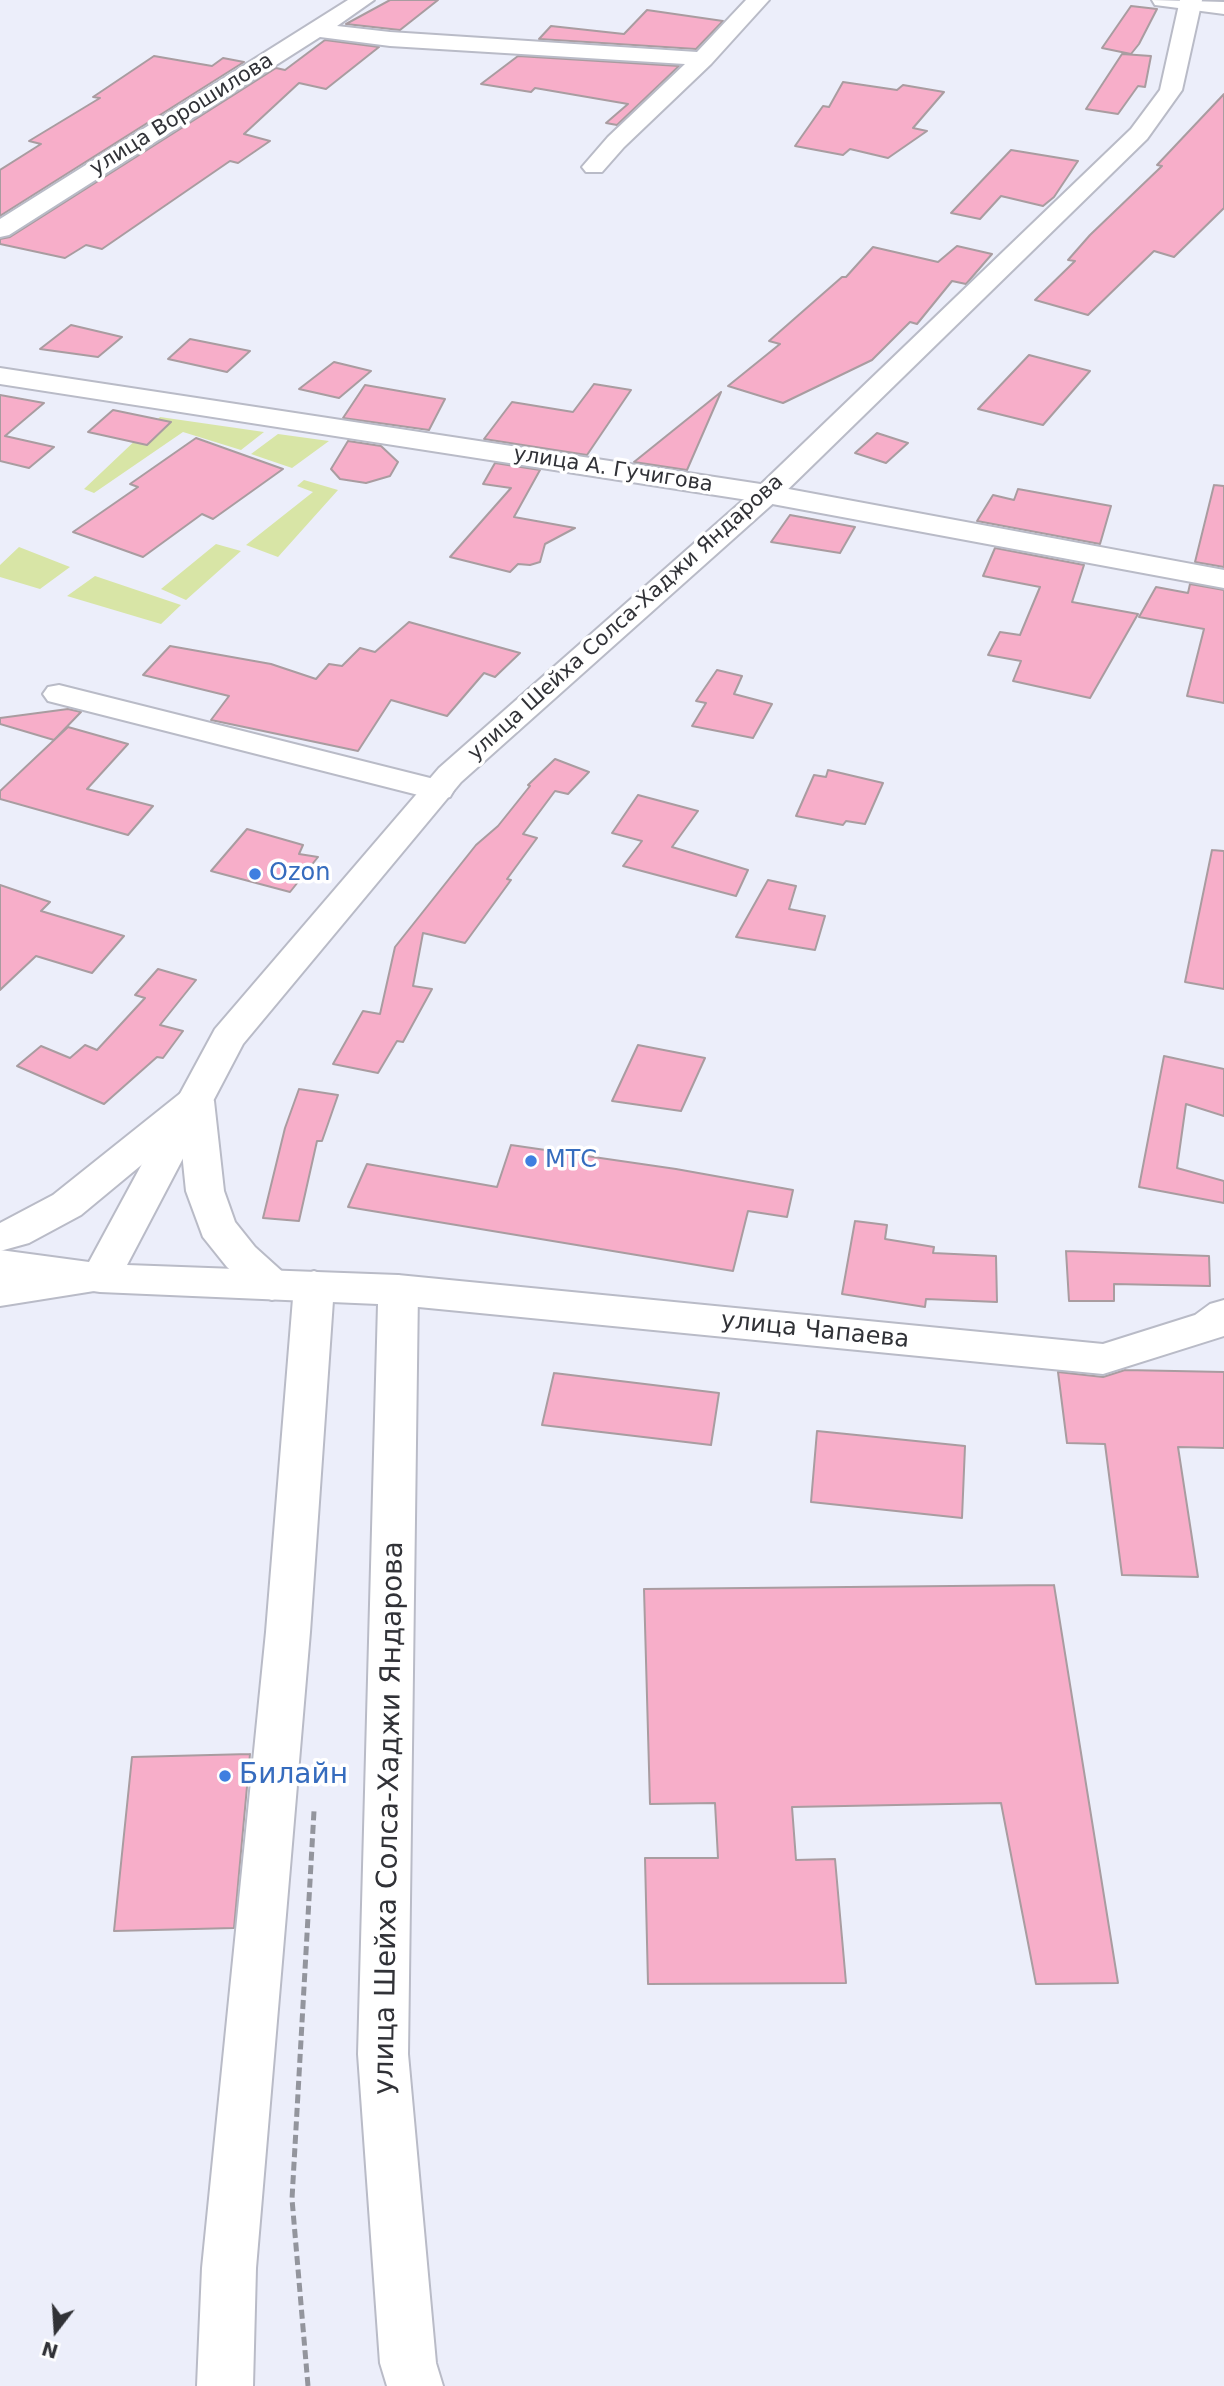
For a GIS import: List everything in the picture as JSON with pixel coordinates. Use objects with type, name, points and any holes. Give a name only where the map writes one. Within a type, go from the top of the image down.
[{"type":"street","name":"улица Ворошилова","points":[[0,230],[363,0]]},
{"type":"street","points":[[594,167],[758,0]]},
{"type":"street","points":[[1182,1],[1224,8]]},
{"type":"street","name":"улица Шейха Солса-Хаджи Яндарова","points":[[100,1278],[228,1038],[450,775],[767,494],[1139,134],[1171,90],[1182,1]]},
{"type":"street","points":[[316,30],[390,39],[703,59]]},
{"type":"street","name":"улица А. Гучигова","points":[[0,376],[767,494],[1224,579]]},
{"type":"street","points":[[59,694],[438,790]]},
{"type":"street","points":[[0,1237],[15,1233],[67,1205],[195,1101]]},
{"type":"street","points":[[195,1101],[205,1191],[217,1227],[242,1257],[293,1286],[288,1632],[229,2268],[225,2386]]},
{"type":"street","points":[[0,1264],[100,1278]]},
{"type":"street","points":[[0,1291],[100,1278]]},
{"type":"street","name":"улица Чапаева","points":[[100,1278],[398,1290],[1104,1359],[1219,1326]]},
{"type":"street","name":"улица Шейха Солса-Хаджи Яндарова","points":[[398,1290],[383,2054],[408,2363],[415,2386]]},
{"type":"path","points":[[307,2386],[292,2199],[315,1798]]},
{"type":"green space","points":[[160,417],[264,432],[241,450],[183,432],[94,493],[84,489]]},
{"type":"green space","points":[[278,434],[329,441],[292,468],[251,454]]},
{"type":"green space","points":[[304,480],[338,490],[278,557],[246,545],[313,492],[297,486]]},
{"type":"green space","points":[[216,544],[241,551],[186,600],[161,589]]},
{"type":"green space","points":[[19,547],[70,567],[40,589],[0,577],[0,565]]},
{"type":"green space","points":[[95,576],[181,605],[161,624],[67,596]]},
{"type":"building","points":[[390,0],[438,0],[400,30],[346,24]]},
{"type":"building","points":[[1131,6],[1157,9],[1139,44],[1131,54],[1102,48]]},
{"type":"building","points":[[647,10],[723,21],[696,49],[539,39],[551,26],[624,34]]},
{"type":"building","points":[[325,40],[379,47],[326,89],[299,83],[244,134],[270,141],[238,163],[230,161],[102,249],[86,245],[65,258],[0,244],[0,239],[10,237],[276,68],[285,70]]},
{"type":"building","points":[[1122,54],[1151,56],[1145,87],[1138,86],[1118,114],[1086,109]]},
{"type":"building","points":[[154,56],[212,66],[223,58],[244,62],[0,216],[0,170],[41,144],[29,141],[100,98],[93,97]]},
{"type":"building","points":[[518,56],[679,66],[617,125],[606,123],[628,104],[535,88],[531,92],[481,84]]},
{"type":"building","points":[[843,82],[897,90],[903,85],[944,92],[913,128],[927,131],[888,158],[850,149],[843,155],[795,146],[823,106],[829,107]]},
{"type":"building","points":[[1224,94],[1224,208],[1174,257],[1154,251],[1088,315],[1035,300],[1075,261],[1068,260],[1090,235],[1162,166],[1157,165]]},
{"type":"building","points":[[1011,150],[1078,161],[1054,197],[1043,206],[1001,196],[980,219],[951,213]]},
{"type":"building","points":[[957,246],[992,254],[966,284],[952,281],[917,324],[910,322],[872,360],[783,403],[728,386],[780,344],[769,341],[842,277],[846,277],[873,247],[938,262]]},
{"type":"building","points":[[71,325],[122,337],[98,357],[40,349]]},
{"type":"building","points":[[190,339],[250,351],[227,372],[168,359]]},
{"type":"building","points":[[1029,355],[1090,371],[1043,425],[978,409]]},
{"type":"building","points":[[334,362],[371,371],[339,398],[299,389]]},
{"type":"building","points":[[594,384],[631,390],[587,455],[484,439],[512,402],[573,412]]},
{"type":"building","points":[[365,385],[445,399],[429,430],[343,418]]},
{"type":"building","points":[[721,392],[687,470],[634,462]]},
{"type":"building","points":[[0,395],[44,403],[5,436],[54,447],[29,468],[0,461]]},
{"type":"building","points":[[113,410],[171,422],[147,445],[88,432]]},
{"type":"building","points":[[877,433],[908,443],[886,463],[855,453]]},
{"type":"building","points":[[196,438],[283,469],[213,519],[202,514],[143,557],[73,532],[138,487],[130,484]]},
{"type":"building","points":[[348,441],[381,446],[398,462],[390,476],[366,483],[340,479],[331,469]]},
{"type":"building","points":[[495,463],[540,470],[514,517],[575,528],[545,544],[540,562],[518,564],[510,572],[450,557],[511,488],[483,484]]},
{"type":"building","points":[[1214,485],[1224,486],[1224,567],[1195,562]]},
{"type":"building","points":[[1018,489],[1111,506],[1100,544],[977,521],[993,495],[1014,500]]},
{"type":"building","points":[[790,515],[855,527],[840,553],[771,542]]},
{"type":"building","points":[[995,548],[1084,565],[1072,602],[1138,614],[1090,698],[1013,681],[1021,661],[988,655],[1000,632],[1020,635],[1040,587],[983,576]]},
{"type":"building","points":[[1190,584],[1224,590],[1224,703],[1187,696],[1204,629],[1139,617],[1156,587],[1188,593]]},
{"type":"building","points":[[409,622],[520,653],[495,677],[484,673],[447,716],[391,700],[358,751],[211,720],[229,696],[143,675],[170,646],[271,664],[316,679],[329,664],[342,666],[360,648],[375,652]]},
{"type":"building","points":[[717,670],[742,676],[734,694],[772,704],[753,738],[692,726],[706,703],[696,701]]},
{"type":"building","points":[[68,709],[81,712],[54,740],[0,724],[0,718]]},
{"type":"building","points":[[68,727],[128,744],[87,789],[153,806],[128,835],[0,799],[0,791]]},
{"type":"building","points":[[555,759],[589,772],[568,794],[555,791],[523,834],[537,838],[507,879],[511,880],[465,943],[423,933],[413,986],[432,989],[403,1042],[397,1041],[378,1073],[333,1064],[363,1011],[380,1014],[395,947],[476,845],[498,826],[530,786],[528,785]]},
{"type":"building","points":[[828,770],[883,783],[865,824],[846,821],[843,825],[796,816],[814,775],[826,777]]},
{"type":"building","points":[[638,795],[698,811],[672,847],[748,870],[736,896],[623,866],[642,841],[612,833]]},
{"type":"building","points":[[247,829],[303,845],[299,854],[318,857],[290,892],[211,871]]},
{"type":"building","points":[[1212,850],[1224,851],[1224,989],[1185,982]]},
{"type":"building","points":[[768,880],[796,886],[789,909],[825,916],[815,950],[736,937]]},
{"type":"building","points":[[0,885],[50,902],[41,911],[124,936],[92,973],[36,956],[0,990]]},
{"type":"building","points":[[158,969],[196,980],[160,1025],[183,1031],[163,1058],[157,1057],[104,1104],[17,1066],[41,1046],[70,1058],[85,1045],[97,1050],[145,998],[135,995]]},
{"type":"building","points":[[638,1045],[705,1058],[681,1111],[612,1101]]},
{"type":"building","points":[[1164,1056],[1224,1069],[1224,1116],[1186,1104],[1177,1168],[1224,1181],[1224,1203],[1139,1187]]},
{"type":"building","points":[[299,1089],[338,1095],[322,1141],[317,1141],[299,1221],[263,1218],[285,1128]]},
{"type":"building","points":[[511,1145],[676,1169],[793,1190],[787,1217],[748,1211],[733,1271],[348,1207],[367,1164],[497,1187]]},
{"type":"building","points":[[855,1221],[887,1225],[885,1239],[934,1247],[933,1253],[996,1256],[997,1302],[926,1299],[925,1307],[842,1294]]},
{"type":"building","points":[[1066,1251],[1209,1256],[1210,1286],[1114,1284],[1114,1301],[1069,1301]]},
{"type":"building","points":[[1125,1370],[1224,1372],[1224,1448],[1178,1447],[1198,1577],[1122,1575],[1105,1444],[1067,1443],[1058,1372],[1103,1377]]},
{"type":"building","points":[[554,1373],[719,1393],[711,1445],[542,1425]]},
{"type":"building","points":[[817,1431],[965,1446],[962,1518],[811,1502]]},
{"type":"building","points":[[1054,1585],[1118,1983],[1036,1984],[1001,1803],[792,1807],[796,1860],[835,1859],[846,1983],[648,1984],[645,1858],[718,1858],[715,1803],[650,1804],[644,1589]]},
{"type":"building","points":[[250,1754],[234,1928],[114,1931],[132,1757]]},
{"type":"place","name":"Ozon","points":[[255,874]]},
{"type":"place","name":"МТС","points":[[531,1161]]},
{"type":"place","name":"Билайн","points":[[225,1776]]}]
